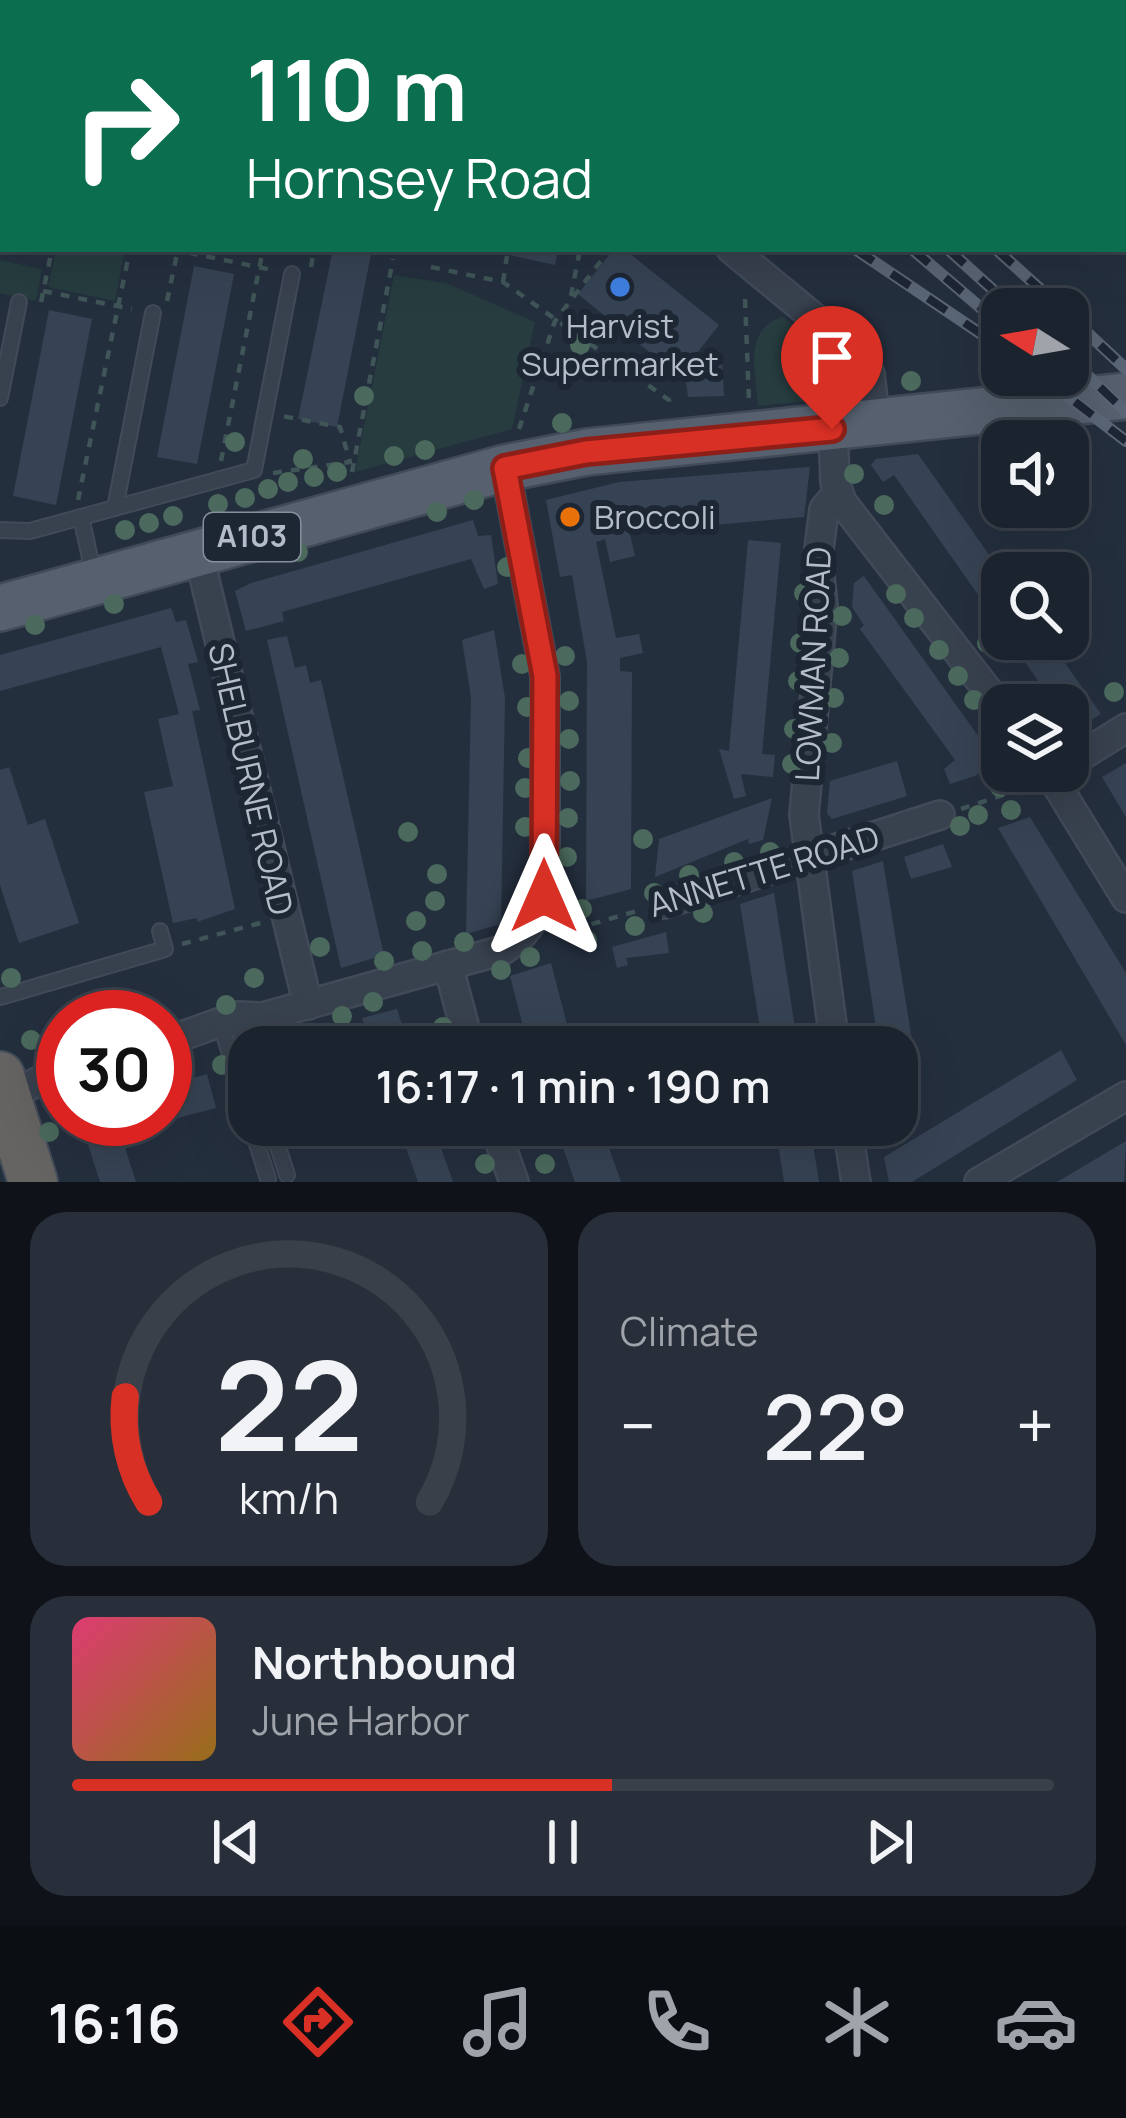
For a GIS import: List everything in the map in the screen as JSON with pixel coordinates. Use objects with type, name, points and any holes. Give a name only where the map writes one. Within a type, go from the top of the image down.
[{"type":"highway","points":[[2,1083],[33,1182]]},
{"type":"main road","name":"A103","points":[[0,608],[505,468],[672,444],[1126,396]]},
{"type":"street","name":"LOWMAN ROAD","points":[[735,252],[862,357],[870,374],[838,493],[823,518],[818,557],[823,606],[804,815],[806,859],[832,1026]]},
{"type":"street","points":[[251,1026],[308,1004],[503,950],[525,936],[544,896],[545,676],[505,468]]},
{"type":"street","points":[[838,493],[983,684]]},
{"type":"street","name":"SHELBURNE ROAD","points":[[198,552],[308,1004]]},
{"type":"street","points":[[1089,750],[1126,728]]},
{"type":"street","points":[[1068,792],[1126,898]]},
{"type":"street","name":"ANNETTE ROAD","points":[[664,904],[940,815]]},
{"type":"street","points":[[448,965],[464,1026]]},
{"type":"street","points":[[192,1038],[228,1034]]},
{"type":"street","points":[[2,1083],[36,1075]]},
{"type":"street","points":[[979,1182],[1126,1096]]},
{"type":"street","points":[[501,1146],[514,1182]]},
{"type":"street","points":[[851,1146],[856,1182]]},
{"type":"lane","points":[[0,530],[31,531],[254,470],[292,274]]},
{"type":"lane","points":[[0,398],[19,302]]},
{"type":"lane","points":[[115,508],[153,313]]},
{"type":"lane","points":[[81,517],[95,581]]},
{"type":"lane","points":[[0,997],[165,949],[160,932]]},
{"type":"lane","points":[[257,1146],[268,1180]]},
{"type":"lane","points":[[278,1146],[287,1175]]},
{"type":"path","points":[[81,517],[78,502],[129,252]]},
{"type":"path","points":[[43,291],[165,315],[176,252]]},
{"type":"path","points":[[190,252],[309,277],[313,252]]},
{"type":"path","points":[[224,478],[221,463],[262,252]]},
{"type":"path","points":[[570,302],[579,252]]},
{"type":"path","points":[[505,468],[555,321],[608,252]]},
{"type":"path","points":[[503,282],[508,256]]},
{"type":"path","points":[[350,462],[393,260]]},
{"type":"path","points":[[430,267],[503,282],[669,400],[672,444]]},
{"type":"path","points":[[745,299],[751,437]]},
{"type":"path","points":[[265,412],[340,428],[360,507]]},
{"type":"path","points":[[254,470],[285,475],[339,460],[350,462]]},
{"type":"path","points":[[940,815],[1018,792]]},
{"type":"path","name":"ANNETTE ROAD","points":[[525,936],[556,935],[664,904]]},
{"type":"path","points":[[567,910],[574,951]]},
{"type":"path","points":[[165,949],[250,926]]},
{"type":"green space","points":[[56,252],[124,252],[115,301],[48,287]]},
{"type":"green space","points":[[0,260],[42,269],[36,301],[0,293]]},
{"type":"green space","points":[[394,275],[446,283],[535,322],[512,429],[355,472]]},
{"type":"green space","points":[[783,317],[849,373],[854,386],[849,397],[758,406],[757,342],[770,323]]},
{"type":"building","points":[[332,252],[371,252],[337,427],[298,419]]},
{"type":"building","points":[[496,252],[557,252],[555,265]]},
{"type":"building","points":[[612,252],[628,252],[719,325],[679,376],[578,294]]},
{"type":"building","points":[[194,266],[234,274],[197,464],[157,457]]},
{"type":"building","points":[[49,310],[92,319],[56,505],[13,496]]},
{"type":"building","points":[[708,352],[722,362],[724,396],[688,397],[686,380]]},
{"type":"building","points":[[918,454],[987,552],[981,552],[981,599],[894,475],[883,482],[871,465],[876,459]]},
{"type":"building","points":[[810,467],[804,517],[713,525],[712,506],[625,512],[635,556],[610,562],[605,539],[596,542],[616,638],[639,634],[643,653],[620,658],[620,671],[632,672],[631,889],[586,901],[587,662],[572,575],[560,577],[546,500],[619,482]]},
{"type":"building","points":[[473,520],[478,536],[491,535],[498,584],[484,589],[471,559],[282,612],[284,621],[246,631],[235,591],[251,583]]},
{"type":"building","points":[[748,540],[781,543],[762,754],[775,755],[773,777],[741,774],[746,796],[734,799],[719,749],[729,751]]},
{"type":"building","points":[[864,576],[981,740],[981,772],[975,776],[950,784],[944,769],[955,760],[860,629],[864,625],[852,607],[854,583]]},
{"type":"building","points":[[171,608],[176,622],[186,620],[198,662],[188,664],[200,710],[192,711],[235,909],[197,922],[197,918],[173,923],[144,792],[173,786],[158,719],[179,714],[161,647],[0,691],[0,655]]},
{"type":"building","points":[[494,630],[505,698],[501,924],[466,934],[471,697],[462,640]]},
{"type":"building","points":[[287,636],[295,668],[306,665],[310,683],[321,680],[384,955],[341,968],[267,640]]},
{"type":"building","points":[[1024,660],[1063,660],[1080,684],[1040,684]]},
{"type":"building","points":[[1089,697],[1101,714],[1089,721]]},
{"type":"building","points":[[897,761],[907,796],[832,819],[827,813],[830,781]]},
{"type":"building","points":[[1126,763],[1126,817],[1102,777]]},
{"type":"building","points":[[9,767],[28,825],[45,819],[79,923],[19,943],[0,885],[0,770]]},
{"type":"building","points":[[772,798],[763,840],[749,844],[748,839],[655,877],[659,839]]},
{"type":"building","points":[[1030,817],[1126,973],[1126,1045],[998,828]]},
{"type":"building","points":[[943,844],[952,867],[911,879],[904,857]]},
{"type":"building","points":[[883,861],[910,1026],[876,1026],[852,871]]},
{"type":"building","points":[[774,893],[795,1026],[760,1026],[740,904]]},
{"type":"building","points":[[666,932],[669,953],[626,958],[628,965],[617,968],[612,947]]},
{"type":"building","points":[[551,963],[568,1026],[523,1026],[510,976]]},
{"type":"building","points":[[397,1009],[402,1026],[365,1026],[362,1018]]},
{"type":"building","points":[[1061,1050],[1077,1080],[912,1182],[889,1182],[884,1157],[902,1146],[918,1146],[918,1136]]},
{"type":"building","points":[[207,1074],[216,1108],[192,1114],[192,1078]]},
{"type":"building","points":[[1126,1141],[1124,1182],[1057,1182]]},
{"type":"building","points":[[89,1146],[125,1146],[136,1182],[100,1182]]},
{"type":"building","points":[[405,1146],[440,1146],[453,1182],[418,1182]]},
{"type":"building","points":[[562,1146],[608,1146],[621,1182],[575,1182]]},
{"type":"building","points":[[778,1146],[813,1146],[819,1182],[784,1182]]},
{"type":"railway","points":[[859,252],[981,334]]},
{"type":"railway","points":[[916,252],[981,308]]},
{"type":"railway","points":[[951,252],[991,288]]},
{"type":"railway","points":[[999,252],[1039,288]]},
{"type":"railway","points":[[1089,335],[1126,369]]},
{"type":"railway","points":[[1089,377],[1126,412]]},
{"type":"railway","points":[[1067,396],[1126,441]]},
{"type":"place","name":"Harvist Supermarket","points":[[620,287]]},
{"type":"place","name":"Broccoli","points":[[570,517]]},
{"type":"route","points":[[544,896],[545,676],[505,468],[586,452],[832,429]]}]
